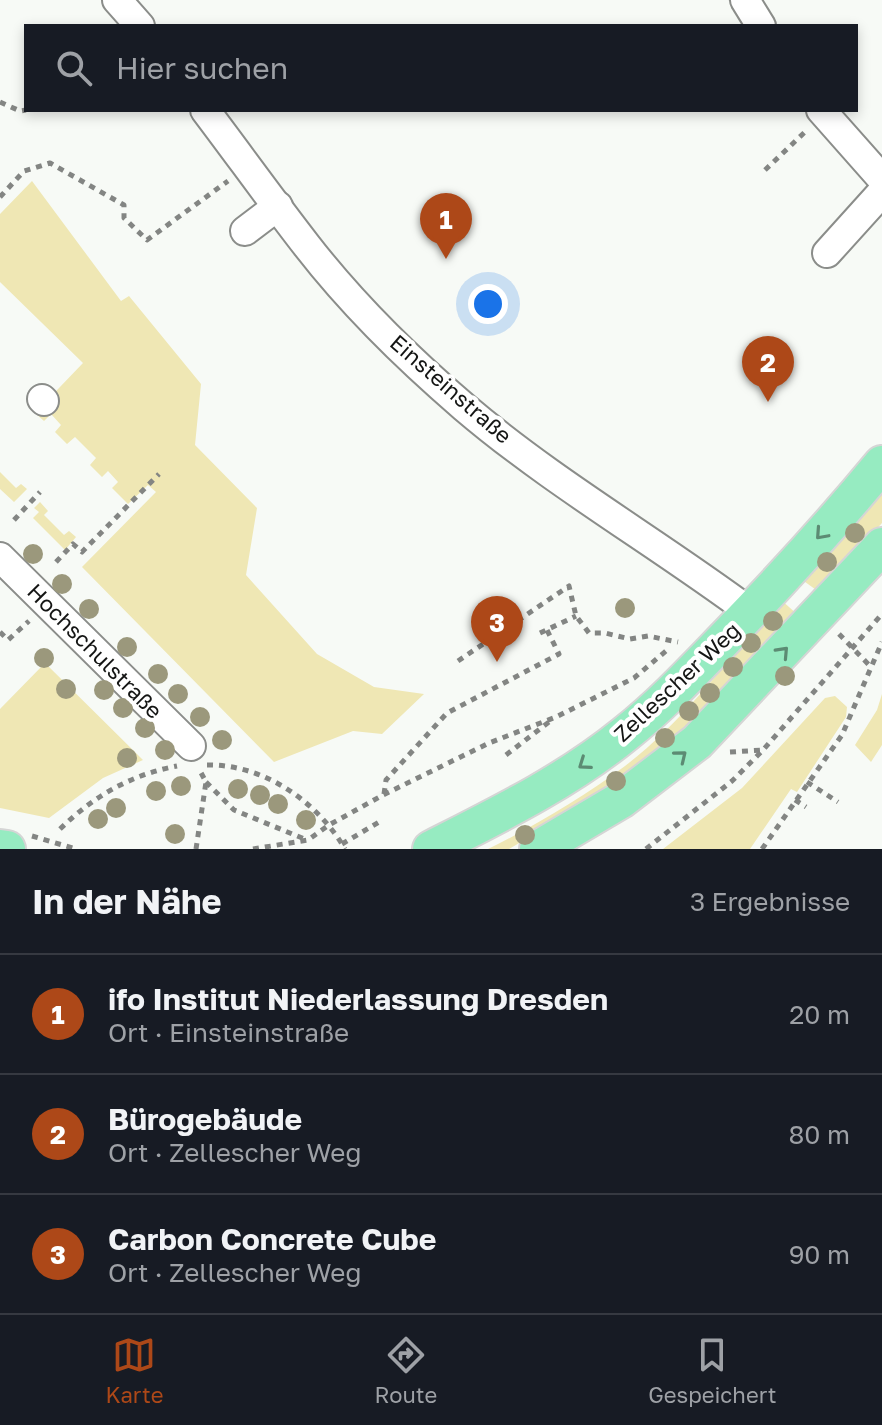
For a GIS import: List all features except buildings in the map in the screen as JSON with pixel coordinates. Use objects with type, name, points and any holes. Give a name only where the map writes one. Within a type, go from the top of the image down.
[{"type":"main road","name":"Zellescher Weg","points":[[431,849],[527,800],[576,770],[626,733],[686,678],[750,612],[882,464]]},
{"type":"main road","points":[[538,849],[621,800],[697,742],[882,546]]},
{"type":"main road","points":[[0,848],[24,843]]},
{"type":"street","points":[[745,0],[760,24]]},
{"type":"street","name":"Einsteinstraße","points":[[207,112],[308,247],[416,364],[465,408],[566,484],[750,612]]},
{"type":"street","points":[[823,112],[882,179]]},
{"type":"street","points":[[827,253],[882,192]]},
{"type":"street","points":[[245,231],[278,206]]},
{"type":"street","name":"Hochschulstraße","points":[[0,557],[194,755]]},
{"type":"path","points":[[0,102],[24,110]]},
{"type":"path","points":[[765,170],[823,112]]},
{"type":"path","points":[[0,197],[24,171],[50,163],[124,205],[124,218],[147,240],[219,190],[246,164]]},
{"type":"path","points":[[56,562],[73,544],[82,552],[159,474]]},
{"type":"path","points":[[14,520],[40,492]]},
{"type":"path","points":[[458,661],[569,586],[576,616],[589,633],[630,639],[648,636],[678,642]]},
{"type":"path","points":[[0,632],[8,640],[47,603]]},
{"type":"path","points":[[646,849],[732,781],[882,614]]},
{"type":"path","points":[[383,795],[386,780],[447,713],[559,654],[544,631],[576,616]]},
{"type":"path","points":[[253,849],[308,840],[383,795],[634,678],[687,636]]},
{"type":"path","points":[[762,849],[842,735],[882,642]]},
{"type":"path","points":[[854,647],[872,668]]},
{"type":"path","points":[[506,755],[556,717]]},
{"type":"path","points":[[729,752],[763,750]]},
{"type":"path","points":[[194,755],[206,782],[234,810],[308,840]]},
{"type":"path","points":[[60,829],[96,798],[125,782],[194,755],[275,782],[311,807],[329,825],[344,847],[379,822]]},
{"type":"path","points":[[196,849],[206,782]]},
{"type":"path","points":[[807,782],[838,802]]},
{"type":"path","points":[[795,800],[806,807]]},
{"type":"path","points":[[24,843],[76,849]]},
{"type":"shaded area","points":[[32,181],[121,301],[129,296],[201,384],[195,445],[257,508],[246,575],[317,654],[374,687],[424,694],[382,734],[353,731],[274,762],[82,567],[156,492],[148,485],[128,504],[112,488],[118,482],[108,471],[102,477],[90,465],[96,458],[75,437],[67,444],[55,432],[61,425],[51,414],[44,421],[35,413],[83,363],[0,282],[0,214]]},
{"type":"shaded area","points":[[0,472],[16,488],[21,484],[27,489],[14,502],[0,489]]},
{"type":"shaded area","points":[[882,486],[882,523],[819,592],[801,579]]},
{"type":"shaded area","points":[[40,502],[48,511],[44,515],[64,535],[69,531],[76,537],[65,550],[33,518],[39,512],[34,508]]},
{"type":"shaded area","points":[[780,599],[798,615],[753,664],[663,750],[581,807],[509,849],[488,849],[576,800],[647,748],[707,687]]},
{"type":"shaded area","points":[[45,663],[143,760],[103,778],[49,818],[0,808],[0,709]]},
{"type":"shaded area","points":[[882,694],[882,745],[871,762],[855,745],[877,710]]},
{"type":"shaded area","points":[[835,696],[847,707],[846,717],[797,792],[791,789],[750,849],[663,849],[742,788],[825,698]]},
{"type":"place","name":"ifo Institut Niederlassung Dresden","points":[[446,259]]},
{"type":"place","name":"Bürogebäude","points":[[768,402]]},
{"type":"place","name":"Carbon Concrete Cube","points":[[497,662]]}]
